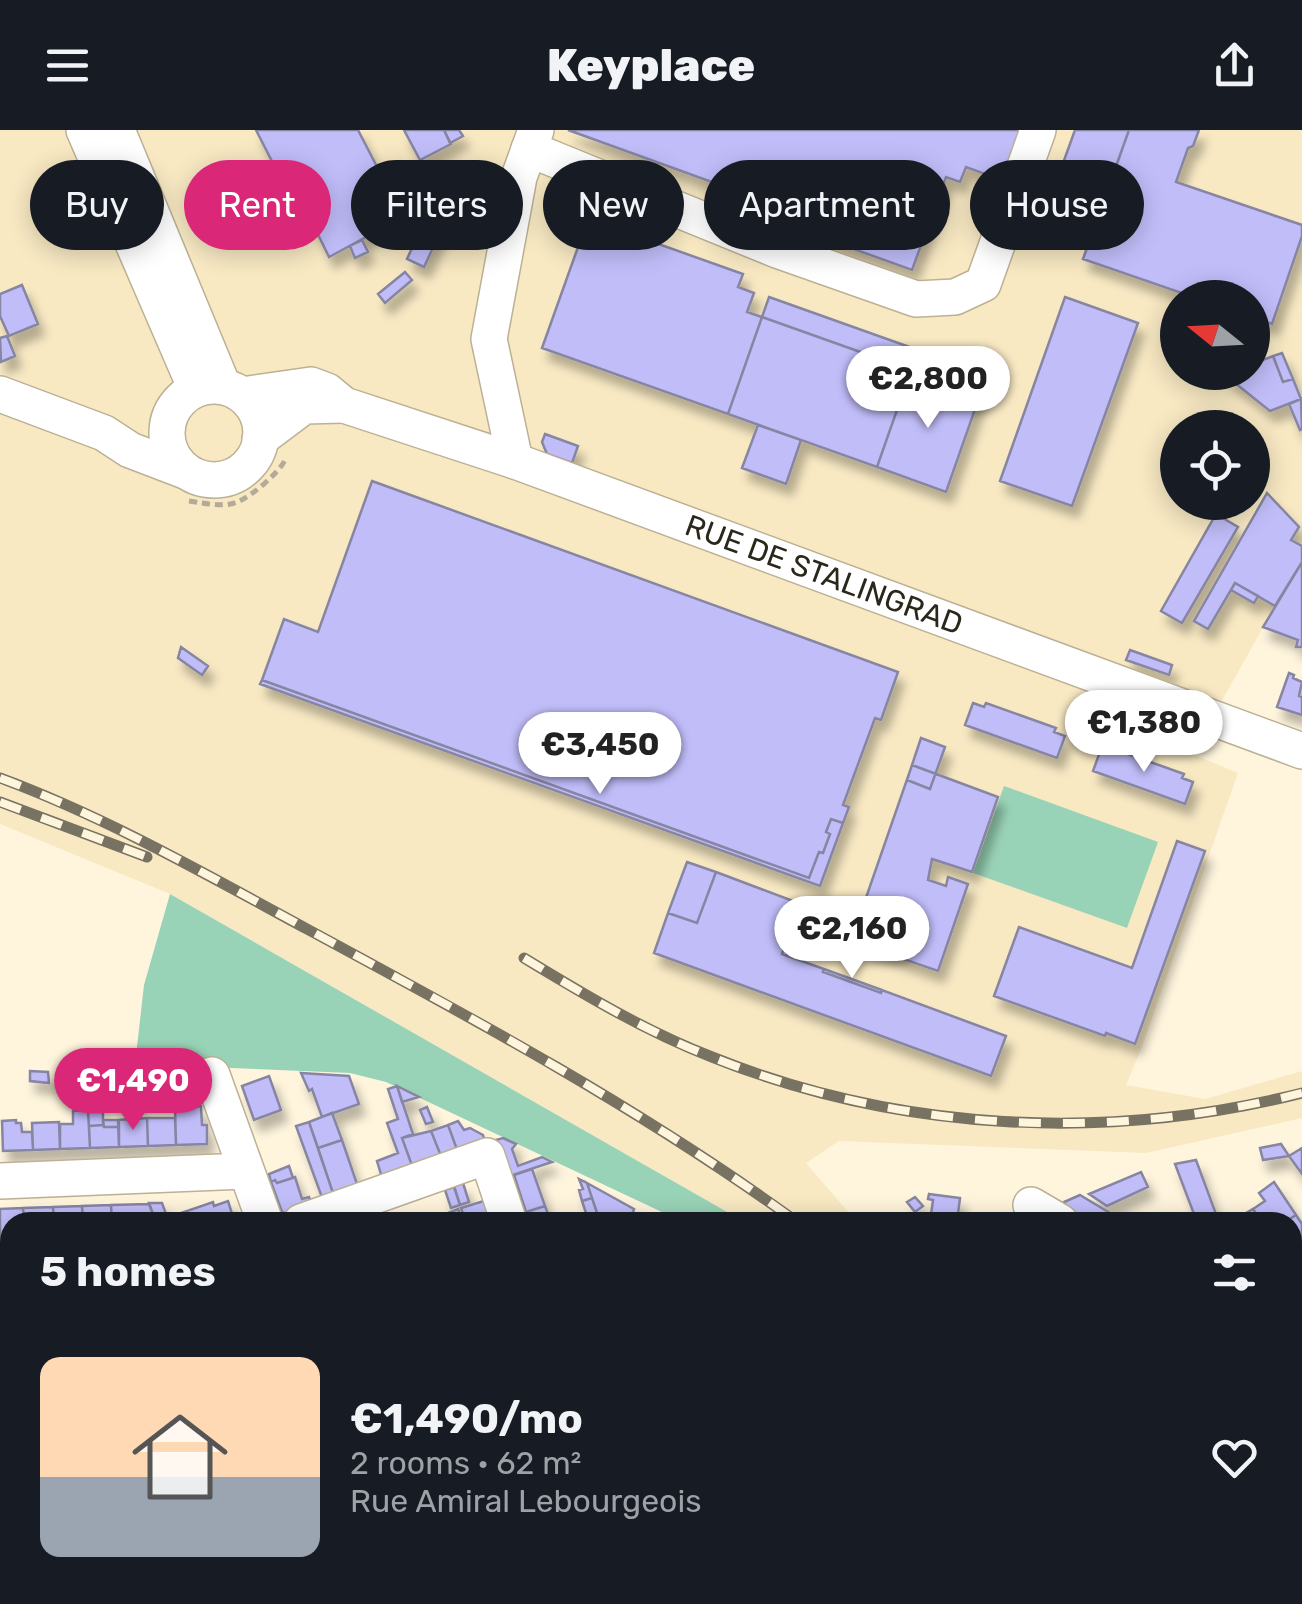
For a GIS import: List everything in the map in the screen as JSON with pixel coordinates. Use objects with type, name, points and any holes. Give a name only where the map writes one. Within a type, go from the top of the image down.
[{"type":"street","points":[[84,130],[220,390]]},
{"type":"street","points":[[118,130],[220,390]]},
{"type":"street","points":[[515,461],[489,339],[519,177],[533,140],[777,250],[916,299],[955,297],[983,284],[1038,130]]},
{"type":"street","name":"RUE DE STALINGRAD","points":[[220,390],[311,385],[327,391],[344,405]]},
{"type":"street","points":[[0,394],[104,432],[180,482],[229,478],[275,443],[261,430],[251,404],[220,390],[184,396],[174,406],[166,432],[180,482]]},
{"type":"street","name":"RUE DE STALINGRAD","points":[[275,443],[304,406],[344,405],[515,461],[1302,751]]},
{"type":"street","points":[[104,432],[169,418]]},
{"type":"street","points":[[212,1075],[260,1212]]},
{"type":"street","points":[[329,1212],[487,1156],[506,1212]]},
{"type":"street","points":[[0,1181],[245,1171]]},
{"type":"path","points":[[180,482],[190,502],[222,506],[244,500],[280,469],[275,443]]},
{"type":"shaded area","points":[[0,130],[1302,130],[1302,558],[1192,754],[1238,773],[1126,1085],[1205,1099],[1302,1071],[1302,1118],[1146,1153],[839,1141],[806,1163],[848,1212],[727,1212],[170,894],[0,824]]},
{"type":"green space","points":[[1004,786],[1158,842],[1127,928],[973,873]]},
{"type":"green space","points":[[170,894],[727,1212],[662,1212],[386,1082],[350,1073],[135,1064],[144,985]]},
{"type":"building","points":[[256,130],[358,130],[374,160],[351,160],[351,245],[329,257],[326,250],[331,250],[331,160],[271,160]]},
{"type":"building","points":[[404,130],[444,130],[451,144],[420,160]]},
{"type":"building","points":[[444,130],[459,130],[463,136],[450,143]]},
{"type":"building","points":[[568,130],[1029,130],[1018,160],[970,160],[970,168],[966,167],[960,182],[950,178],[950,160],[704,160],[704,179],[684,172],[684,160],[651,160]]},
{"type":"building","points":[[1075,130],[1129,130],[1118,160],[1064,160]]},
{"type":"building","points":[[1129,130],[1199,130],[1176,182],[1302,225],[1302,236],[1272,324],[1270,280],[1160,280],[1160,286],[1083,259],[1086,250],[1144,250],[1144,160],[1118,160]]},
{"type":"building","points":[[352,250],[367,250],[368,252],[355,258]]},
{"type":"building","points":[[411,250],[432,250],[424,267],[407,259]]},
{"type":"building","points":[[577,250],[675,250],[743,274],[738,287],[754,293],[747,312],[762,317],[728,414],[542,348]]},
{"type":"building","points":[[857,250],[919,250],[912,270]]},
{"type":"building","points":[[405,272],[412,280],[385,303],[378,294]]},
{"type":"building","points":[[22,285],[38,324],[9,336],[0,316],[0,294]]},
{"type":"building","points":[[769,297],[918,350],[911,370],[762,317]]},
{"type":"building","points":[[1065,297],[1138,323],[1072,506],[1000,481]]},
{"type":"building","points":[[762,317],[911,370],[877,467],[728,414]]},
{"type":"building","points":[[7,336],[15,356],[1,362],[0,338]]},
{"type":"building","points":[[1282,353],[1293,379],[1283,382],[1273,356]]},
{"type":"building","points":[[1273,356],[1283,382],[1293,379],[1301,399],[1270,411],[1244,390],[1270,390]]},
{"type":"building","points":[[911,370],[980,395],[946,492],[877,467]]},
{"type":"building","points":[[1301,399],[1302,429],[1300,430],[1289,404]]},
{"type":"building","points":[[758,425],[801,440],[786,484],[742,468]]},
{"type":"building","points":[[545,434],[578,446],[572,463],[547,454],[542,442]]},
{"type":"building","points":[[372,481],[898,672],[881,720],[875,718],[843,805],[849,807],[843,823],[831,819],[823,853],[819,852],[809,878],[262,680],[284,619],[318,632]]},
{"type":"building","points":[[1270,496],[1299,527],[1291,540],[1302,546],[1302,562],[1275,606],[1235,583],[1208,629],[1194,621],[1252,520],[1270,520]]},
{"type":"building","points":[[1213,520],[1226,520],[1238,527],[1182,623],[1161,611]]},
{"type":"building","points":[[1302,562],[1302,647],[1296,647],[1298,640],[1263,627]]},
{"type":"building","points":[[1235,583],[1258,596],[1254,603],[1231,590]]},
{"type":"building","points":[[181,647],[208,666],[202,675],[178,658]]},
{"type":"building","points":[[1130,650],[1172,665],[1169,675],[1126,660]]},
{"type":"building","points":[[1289,673],[1302,682],[1302,715],[1277,707]]},
{"type":"building","points":[[262,680],[809,878],[819,852],[823,853],[831,819],[843,823],[820,886],[260,684]]},
{"type":"building","points":[[973,703],[984,707],[986,703],[1056,728],[1054,732],[1065,736],[1057,758],[965,725]]},
{"type":"building","points":[[921,738],[945,747],[930,789],[907,780]]},
{"type":"building","points":[[1101,749],[1112,753],[1114,749],[1184,774],[1182,778],[1193,782],[1185,804],[1093,771]]},
{"type":"building","points":[[912,765],[998,797],[972,872],[932,859],[928,880],[946,886],[948,877],[968,884],[938,971],[851,941]]},
{"type":"building","points":[[1177,841],[1205,851],[1135,1044],[994,996],[1019,927],[1132,968]]},
{"type":"building","points":[[687,862],[716,872],[697,923],[668,913]]},
{"type":"building","points":[[716,872],[801,904],[782,954],[1006,1036],[991,1076],[654,953],[668,913],[697,923]]},
{"type":"building","points":[[801,904],[813,908],[794,958],[782,954]]},
{"type":"building","points":[[824,969],[882,990],[881,993],[823,972]]},
{"type":"building","points":[[30,1071],[48,1072],[49,1083],[30,1081]]},
{"type":"building","points":[[301,1073],[349,1076],[359,1104],[322,1117],[312,1089],[309,1091]]},
{"type":"building","points":[[269,1076],[281,1110],[254,1120],[242,1086]]},
{"type":"building","points":[[397,1086],[413,1134],[402,1138],[414,1171],[383,1181],[377,1161],[398,1153],[387,1123],[398,1119],[388,1089]]},
{"type":"building","points":[[397,1086],[419,1097],[402,1102]]},
{"type":"building","points":[[201,1106],[207,1144],[176,1145],[175,1107]]},
{"type":"building","points":[[427,1107],[433,1122],[426,1124],[420,1110]]},
{"type":"building","points":[[88,1110],[90,1148],[60,1149],[60,1124],[73,1124],[73,1111]]},
{"type":"building","points":[[88,1112],[103,1112],[103,1125],[89,1126]]},
{"type":"building","points":[[332,1113],[342,1140],[318,1148],[309,1122]]},
{"type":"building","points":[[147,1118],[175,1118],[176,1145],[148,1146]]},
{"type":"building","points":[[147,1118],[148,1146],[119,1147],[118,1120]]},
{"type":"building","points":[[103,1120],[119,1120],[119,1127],[104,1127]]},
{"type":"building","points":[[2,1121],[21,1123],[22,1132],[32,1132],[33,1150],[3,1151]]},
{"type":"building","points":[[458,1121],[464,1130],[470,1128],[483,1135],[486,1145],[459,1155],[448,1125]]},
{"type":"building","points":[[59,1122],[60,1149],[33,1150],[32,1123]]},
{"type":"building","points":[[309,1122],[335,1199],[324,1203],[296,1126]]},
{"type":"building","points":[[448,1125],[459,1155],[443,1161],[431,1131]]},
{"type":"building","points":[[89,1126],[119,1127],[119,1147],[90,1148]]},
{"type":"building","points":[[431,1131],[443,1161],[414,1171],[402,1138]]},
{"type":"building","points":[[503,1138],[516,1144],[512,1149],[518,1166],[542,1157],[552,1162],[504,1178],[492,1141]]},
{"type":"building","points":[[342,1140],[359,1190],[335,1199],[318,1148]]},
{"type":"building","points":[[1281,1144],[1289,1156],[1263,1160],[1260,1148]]},
{"type":"building","points":[[1302,1148],[1302,1174],[1289,1156]]},
{"type":"building","points":[[1196,1160],[1215,1212],[1193,1212],[1175,1164]]},
{"type":"building","points":[[289,1166],[293,1178],[271,1182],[269,1174]]},
{"type":"building","points":[[532,1169],[545,1206],[526,1212],[514,1175]]},
{"type":"building","points":[[1141,1172],[1148,1187],[1107,1206],[1089,1194]]},
{"type":"building","points":[[295,1177],[302,1199],[309,1197],[313,1207],[282,1212],[271,1182]]},
{"type":"building","points":[[579,1179],[587,1183],[592,1198],[582,1201]]},
{"type":"building","points":[[1274,1182],[1294,1212],[1255,1212],[1253,1209],[1265,1201],[1259,1193]]},
{"type":"building","points":[[463,1183],[469,1202],[460,1205],[454,1186]]},
{"type":"building","points":[[587,1183],[634,1209],[633,1212],[597,1212]]},
{"type":"building","points":[[454,1187],[460,1205],[451,1208],[445,1190]]},
{"type":"building","points":[[929,1194],[960,1198],[958,1212],[931,1212],[933,1200],[928,1199]]},
{"type":"building","points":[[1080,1195],[1108,1212],[1065,1212],[1060,1209],[1064,1202]]},
{"type":"building","points":[[915,1197],[923,1206],[915,1212],[907,1202]]},
{"type":"building","points":[[592,1198],[597,1212],[586,1212],[582,1201]]},
{"type":"building","points":[[490,1199],[495,1212],[462,1212],[461,1208]]},
{"type":"building","points":[[228,1201],[231,1212],[184,1212],[213,1202],[214,1206]]},
{"type":"building","points":[[149,1203],[162,1203],[165,1212],[152,1212]]},
{"type":"building","points":[[149,1204],[152,1212],[111,1212],[111,1205]]},
{"type":"building","points":[[111,1205],[111,1212],[82,1212],[82,1206]]},
{"type":"building","points":[[82,1206],[82,1212],[53,1212],[53,1207]]},
{"type":"building","points":[[545,1206],[547,1212],[526,1212]]},
{"type":"building","points":[[53,1207],[53,1212],[23,1212],[23,1208]]},
{"type":"building","points":[[23,1208],[23,1212],[0,1212]]},
{"type":"railway","points":[[0,778],[156,848],[496,1032],[619,1104],[783,1212]]},
{"type":"railway","points":[[0,802],[147,857]]},
{"type":"railway","points":[[524,958],[639,1024],[712,1057],[783,1082],[929,1114],[1004,1122],[1154,1119],[1302,1093]]}]
